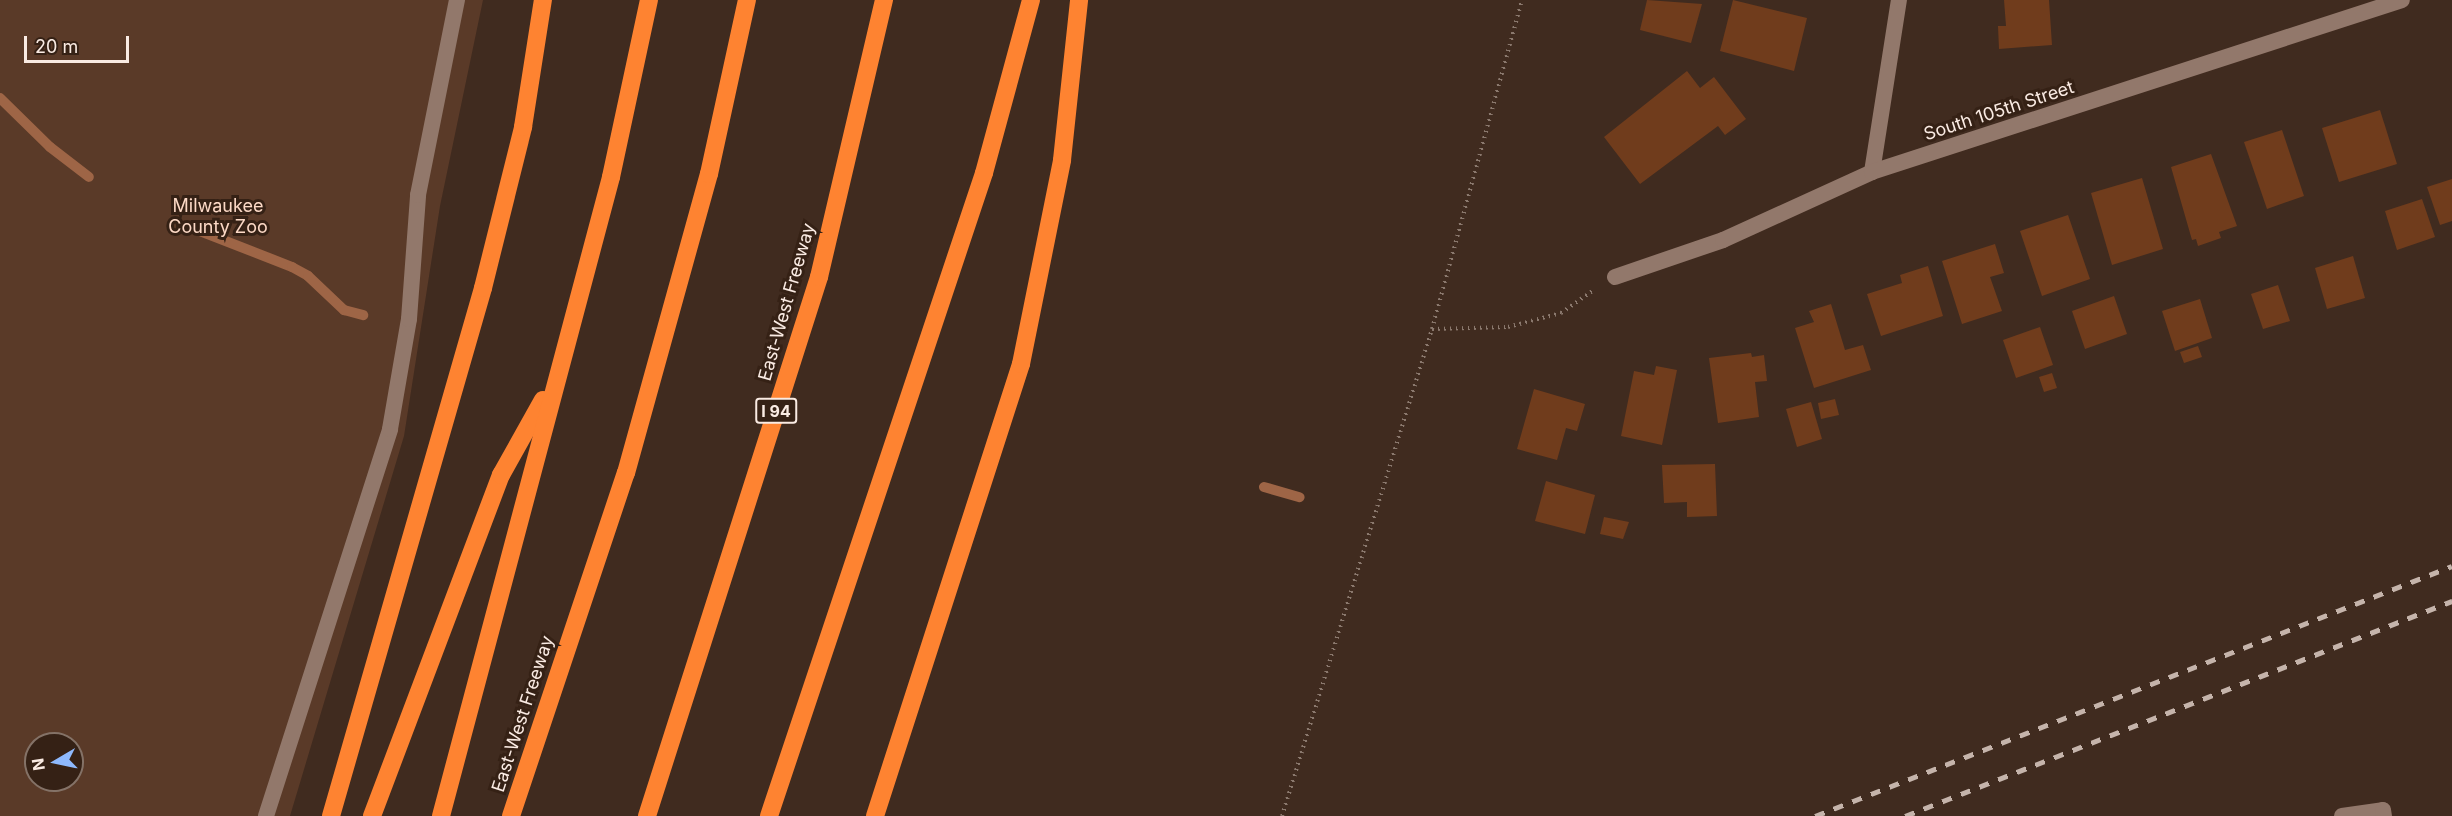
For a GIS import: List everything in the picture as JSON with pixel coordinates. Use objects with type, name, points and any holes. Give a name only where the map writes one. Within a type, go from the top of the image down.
[{"type":"highway","points":[[331,816],[483,288],[523,127],[543,0]]},
{"type":"highway","points":[[441,816],[611,177],[649,0]]},
{"type":"highway","name":"East-West Freeway","points":[[511,816],[626,473],[709,174],[747,0]]},
{"type":"highway","name":"East-West Freeway","points":[[646,816],[819,277],[884,0]]},
{"type":"highway","points":[[769,816],[984,173],[1031,0]]},
{"type":"highway","points":[[875,816],[1021,364],[1062,160],[1079,0]]},
{"type":"highway","points":[[372,816],[501,475],[557,375]]},
{"type":"street","points":[[266,816],[390,429],[410,309],[416,212],[458,0]]},
{"type":"street","points":[[1872,172],[1899,0]]},
{"type":"street","name":"South 105th Street","points":[[1615,277],[1724,240],[1872,172],[2402,0]]},
{"type":"street","points":[[2342,816],[2383,810],[2384,816]]},
{"type":"path","points":[[1282,816],[1431,329],[1522,0]]},
{"type":"path","points":[[1431,329],[1508,327],[1561,313],[1615,277]]},
{"type":"green space","name":"Milwaukee County Zoo","points":[[0,0],[483,0],[440,206],[404,436],[290,816],[0,816]]},
{"type":"building","points":[[1647,0],[1702,4],[1691,43],[1640,30]]},
{"type":"building","points":[[1733,0],[1807,18],[1794,71],[1720,51]]},
{"type":"building","points":[[2004,0],[2049,0],[2052,45],[1999,49],[1998,26],[2006,26]]},
{"type":"building","points":[[1687,71],[1700,88],[1714,77],[1746,119],[1725,135],[1718,126],[1640,184],[1604,137]]},
{"type":"building","points":[[2380,110],[2397,164],[2339,182],[2322,128]]},
{"type":"building","points":[[2282,130],[2304,196],[2267,209],[2244,142]]},
{"type":"building","points":[[2211,154],[2237,226],[2219,232],[2221,238],[2198,246],[2196,239],[2192,240],[2171,167]]},
{"type":"building","points":[[2142,178],[2163,249],[2112,265],[2091,193]]},
{"type":"building","points":[[2452,179],[2452,221],[2440,225],[2427,187]]},
{"type":"building","points":[[2422,199],[2435,237],[2397,250],[2385,211]]},
{"type":"building","points":[[2068,215],[2090,279],[2042,296],[2020,231]]},
{"type":"building","points":[[1995,244],[2004,273],[1990,277],[2002,311],[1962,324],[1942,261]]},
{"type":"building","points":[[2353,256],[2365,298],[2327,309],[2315,268]]},
{"type":"building","points":[[1928,266],[1943,316],[1881,336],[1867,294],[1902,283],[1900,275]]},
{"type":"building","points":[[2278,285],[2290,321],[2263,329],[2251,294]]},
{"type":"building","points":[[2114,296],[2127,334],[2085,349],[2072,311]]},
{"type":"building","points":[[2200,299],[2212,338],[2175,351],[2162,311]]},
{"type":"building","points":[[1831,304],[1845,350],[1863,345],[1871,370],[1814,388],[1795,328],[1814,322],[1809,311]]},
{"type":"building","points":[[2040,327],[2053,365],[2016,378],[2003,340]]},
{"type":"building","points":[[2198,346],[2202,357],[2184,363],[2180,352]]},
{"type":"building","points":[[1751,353],[1752,357],[1764,355],[1767,381],[1755,382],[1759,417],[1718,423],[1709,358]]},
{"type":"building","points":[[1656,366],[1677,370],[1662,445],[1621,436],[1634,371],[1654,375]]},
{"type":"building","points":[[2052,373],[2057,388],[2044,392],[2039,377]]},
{"type":"building","points":[[1534,389],[1585,404],[1577,431],[1566,428],[1557,460],[1517,449]]},
{"type":"building","points":[[1835,399],[1839,415],[1821,419],[1818,403]]},
{"type":"building","points":[[1811,402],[1822,439],[1797,447],[1786,409]]},
{"type":"building","points":[[1715,464],[1717,516],[1687,517],[1687,502],[1664,503],[1662,465]]},
{"type":"building","points":[[1546,481],[1595,495],[1585,534],[1535,521]]},
{"type":"building","points":[[1604,517],[1629,522],[1623,539],[1600,534]]},
{"type":"waterway","points":[[0,98],[50,147],[89,177]]},
{"type":"waterway","points":[[187,226],[292,267],[308,276],[344,310],[363,315]]},
{"type":"waterway","points":[[1264,487],[1300,497]]},
{"type":"railway","points":[[1815,816],[2452,566]]},
{"type":"railway","points":[[1905,816],[2452,601]]}]
